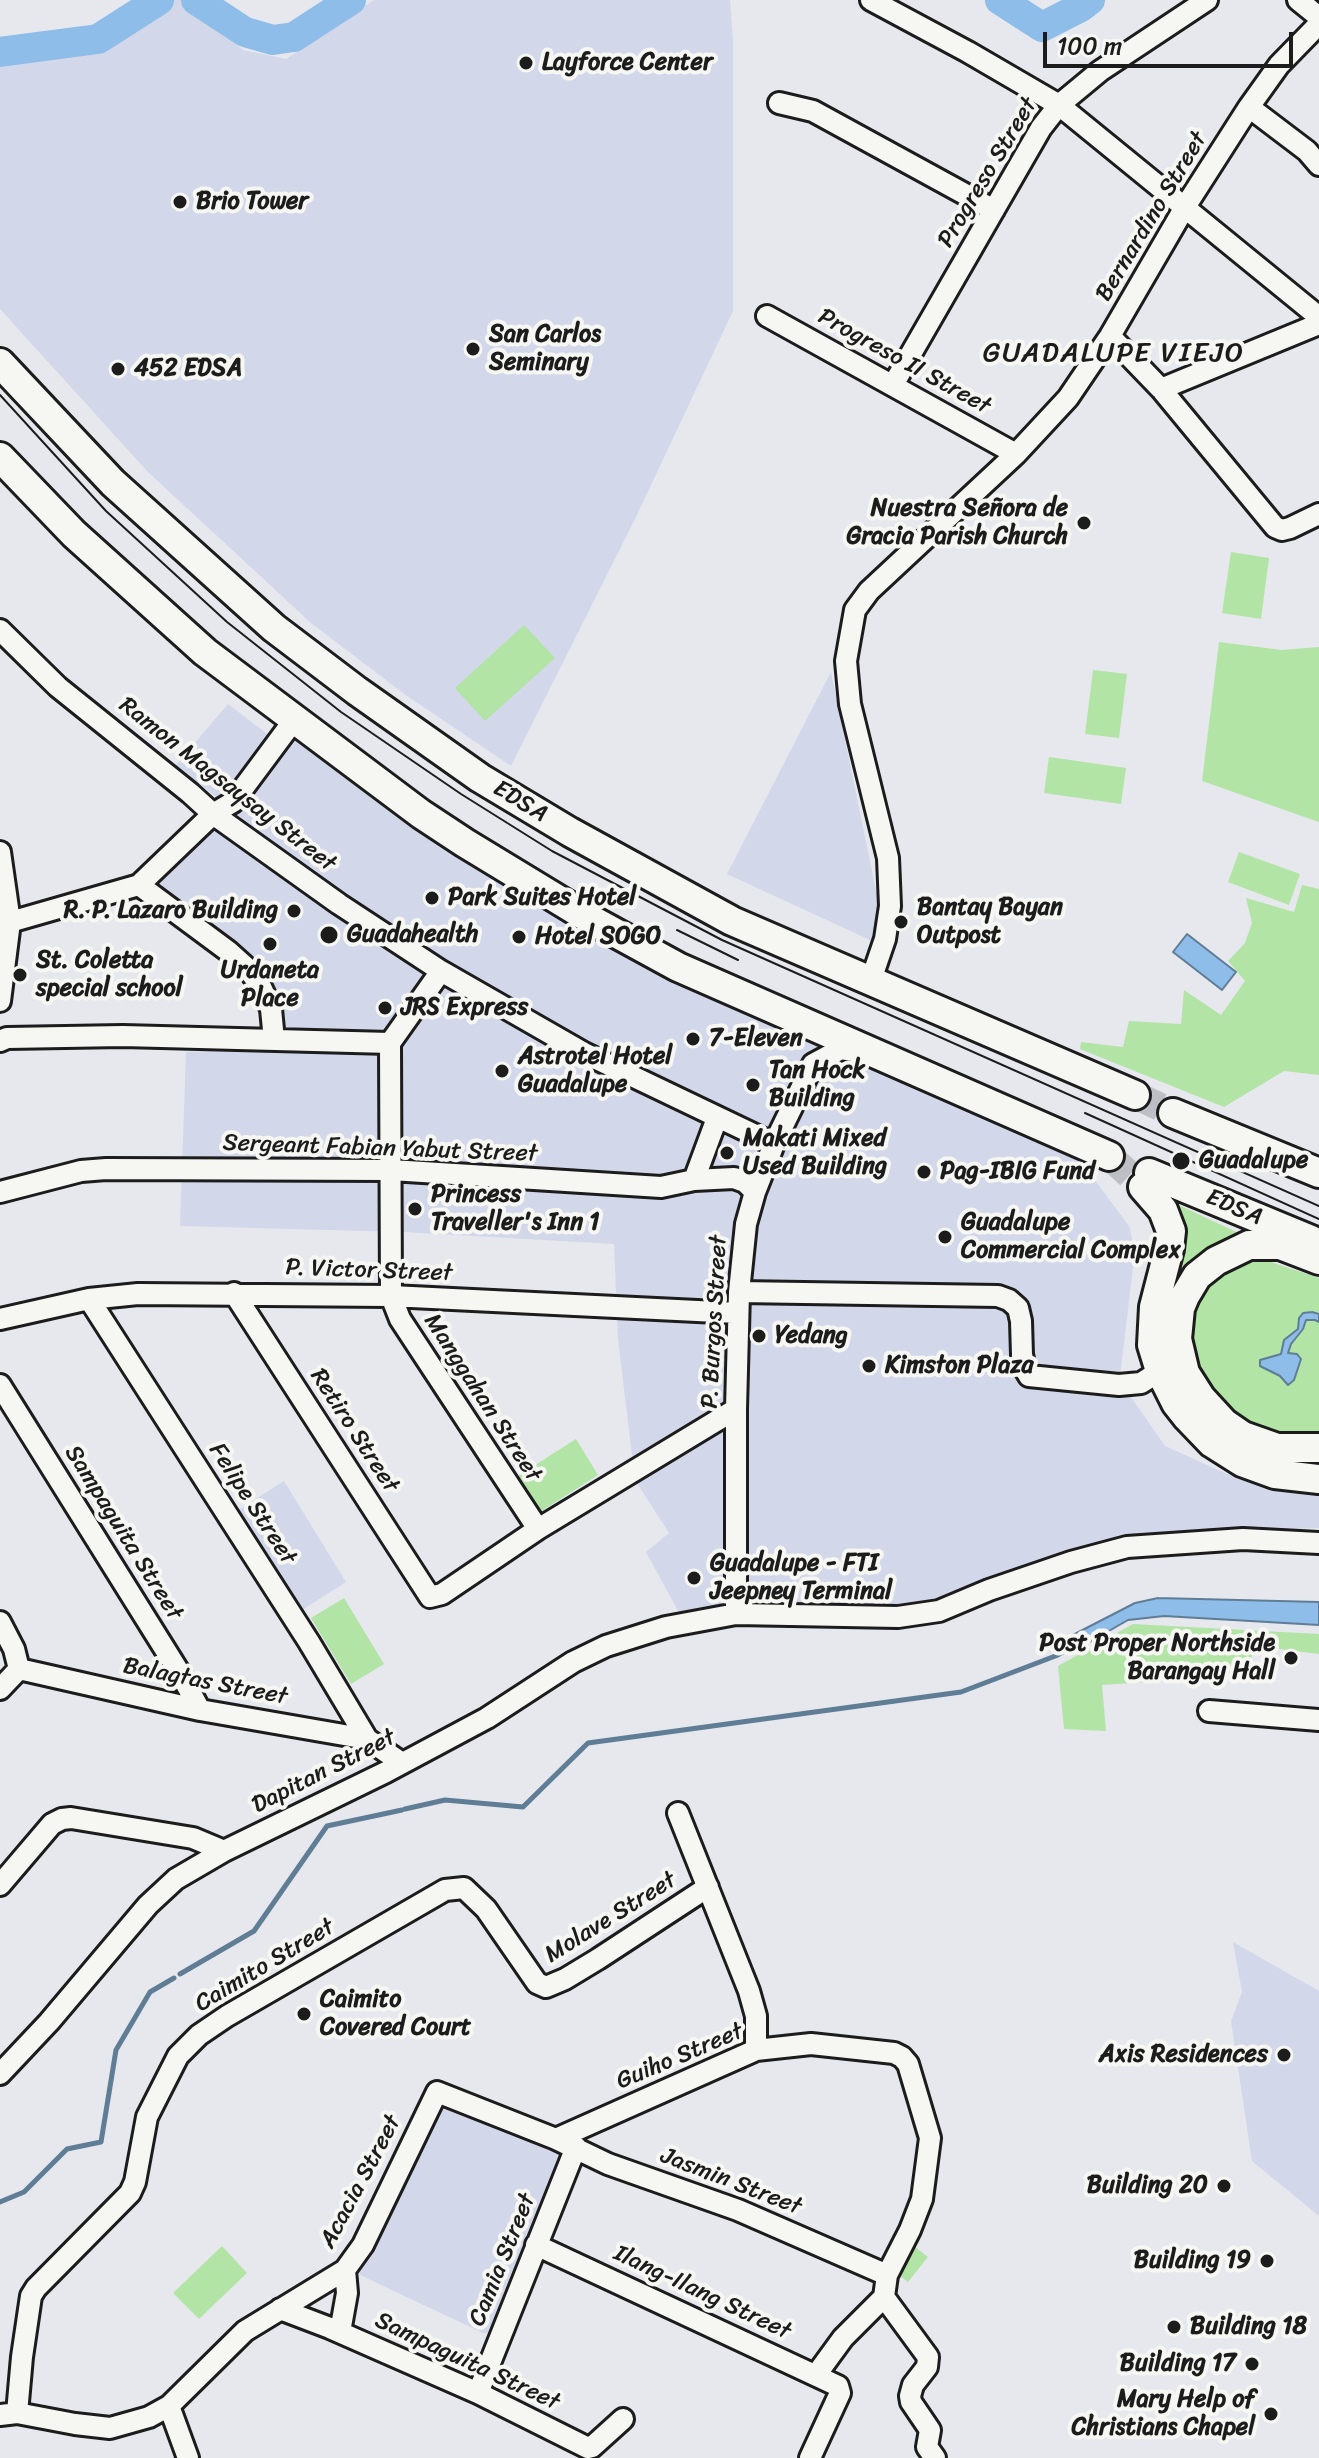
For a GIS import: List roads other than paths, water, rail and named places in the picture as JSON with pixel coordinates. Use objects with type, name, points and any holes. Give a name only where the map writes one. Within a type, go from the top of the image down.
[{"type":"highway","name":"EDSA","points":[[0,363],[113,483],[274,628],[468,770],[570,832],[732,921],[1135,1095]]},
{"type":"highway","points":[[0,457],[74,534],[205,652],[443,828],[613,932],[678,967],[1109,1156]]},
{"type":"highway","points":[[1173,1113],[1319,1173]]},
{"type":"highway","points":[[1257,1146],[1296,1155],[1319,1154]]},
{"type":"highway","name":"EDSA","points":[[1160,1371],[1152,1345],[1152,1322],[1171,1231],[1146,1180],[1319,1243]]},
{"type":"highway","points":[[1319,1260],[1280,1245],[1249,1245],[1227,1255],[1207,1267],[1191,1285],[1180,1308],[1177,1339],[1185,1373],[1201,1398],[1224,1423],[1243,1436],[1277,1448],[1319,1448]]},
{"type":"highway","points":[[1160,1371],[1187,1417],[1212,1443],[1259,1469],[1319,1479]]},
{"type":"street","points":[[871,0],[1059,105],[1319,317]]},
{"type":"street","name":"Progreso Street","points":[[893,385],[1041,128],[1059,105],[1100,71],[1207,0]]},
{"type":"street","points":[[1298,0],[1319,17]]},
{"type":"street","name":"Bernardino Street","points":[[871,980],[885,939],[890,906],[888,858],[850,704],[846,661],[855,610],[869,591],[1016,454],[1068,398],[1110,336],[1185,207],[1249,107],[1279,65],[1319,24]]},
{"type":"street","points":[[779,103],[813,111],[994,210]]},
{"type":"street","points":[[1249,107],[1307,151],[1319,165]]},
{"type":"street","name":"Progreso II Street","points":[[767,316],[1016,454]]},
{"type":"street","points":[[1161,389],[1319,324]]},
{"type":"street","points":[[1110,336],[1161,389],[1275,527],[1282,530],[1290,528],[1319,514]]},
{"type":"street","name":"Ramon Magsaysay Street","points":[[0,630],[58,687],[213,814],[339,904],[441,971],[584,1053],[774,1144]]},
{"type":"street","points":[[10,922],[139,885],[213,814],[233,802],[294,720]]},
{"type":"street","points":[[0,852],[10,922],[0,1001]]},
{"type":"street","points":[[139,885],[248,969],[271,1009],[274,1040]]},
{"type":"street","points":[[0,1041],[7,1038],[123,1036],[390,1043],[441,971]]},
{"type":"street","name":"Manggahan Street","points":[[390,1043],[391,1296],[400,1319],[538,1529]]},
{"type":"street","name":"P. Burgos Street","points":[[736,1614],[738,1313],[746,1224],[774,1144],[813,1064],[841,1049],[875,1055]]},
{"type":"street","points":[[694,1180],[717,1118]]},
{"type":"street","name":"Sergeant Fabian Yabut Street","points":[[0,1192],[81,1171],[106,1169],[391,1170],[661,1187],[694,1180],[734,1178],[745,1182],[755,1192]]},
{"type":"street","points":[[739,1292],[998,1296],[1018,1308],[1022,1355],[1029,1376],[1119,1385],[1141,1383],[1160,1371]]},
{"type":"street","name":"P. Victor Street","points":[[0,1319],[89,1299],[127,1294],[234,1293],[391,1296],[738,1313]]},
{"type":"street","name":"Retiro Street","points":[[234,1293],[430,1597],[442,1594],[538,1529]]},
{"type":"street","name":"Felipe Street","points":[[89,1299],[309,1642],[367,1739]]},
{"type":"street","name":"Sampaguita Street","points":[[0,1385],[200,1710]]},
{"type":"street","points":[[538,1529],[736,1409]]},
{"type":"street","name":"Dapitan Street","points":[[0,2074],[163,1889],[176,1879],[224,1851],[487,1718],[573,1662],[606,1646],[666,1627],[736,1614],[898,1617],[939,1611],[1071,1562],[1127,1547],[1243,1539],[1319,1543]]},
{"type":"street","points":[[0,1622],[14,1649],[19,1669],[0,1689]]},
{"type":"street","name":"Balagtas Street","points":[[19,1669],[200,1710],[367,1739],[402,1763]]},
{"type":"street","points":[[1209,1711],[1319,1720]]},
{"type":"street","name":"Molave Street","points":[[678,1813],[749,1991],[756,2016],[756,2050]]},
{"type":"street","points":[[0,1885],[52,1824],[62,1819],[193,1838],[224,1851]]},
{"type":"street","name":"Molave Street","points":[[445,1890],[464,1888],[486,1909],[537,1983],[546,1987],[587,1966],[708,1887]]},
{"type":"street","name":"Caimito Street","points":[[9,2414],[31,2296],[130,2193],[135,2182],[147,2117],[178,2056],[199,2035],[227,2016],[445,1890]]},
{"type":"street","name":"Guiho Street","points":[[556,2139],[756,2050],[811,2044],[894,2053],[908,2064],[930,2138],[922,2199],[887,2275],[884,2297]]},
{"type":"street","name":"Acacia Street","points":[[9,2414],[110,2428],[149,2417],[169,2406],[245,2331],[345,2270],[363,2245],[437,2092],[556,2139]]},
{"type":"street","name":"Jasmin Street","points":[[556,2139],[608,2164],[738,2210],[887,2275]]},
{"type":"street","name":"Camia Street","points":[[478,2393],[576,2147]]},
{"type":"street","name":"Ilang-Ilang Street","points":[[536,2245],[838,2386],[840,2393],[810,2458]]},
{"type":"street","points":[[340,2332],[346,2305],[345,2270]]},
{"type":"street","points":[[816,2375],[843,2338],[884,2297],[928,2357],[927,2367],[913,2385],[910,2396],[930,2430],[927,2447],[935,2458]]},
{"type":"street","name":"Sampaguita Street","points":[[280,2309],[478,2393],[588,2448],[623,2419]]},
{"type":"street","points":[[169,2406],[188,2458]]},
{"type":"water","points":[[1187,934],[1236,972],[1222,990],[1173,952]]},
{"type":"water","points":[[1303,1313],[1319,1314],[1319,1322],[1306,1320],[1288,1353],[1297,1354],[1301,1359],[1294,1380],[1288,1385],[1280,1376],[1260,1366],[1260,1360],[1281,1354],[1284,1340],[1298,1329],[1299,1318]]},
{"type":"water","points":[[1158,1598],[1319,1602],[1319,1625],[1164,1616],[1128,1620],[1074,1651],[1067,1638],[1135,1603]]},
{"type":"waterway","points":[[0,52],[98,39],[159,0]]},
{"type":"waterway","points":[[196,0],[245,32],[273,40],[294,37],[351,0]]},
{"type":"waterway","points":[[1000,0],[1042,27],[1090,0]]},
{"type":"waterway","points":[[405,1809],[445,1800],[523,1807],[588,1743],[961,1692],[1058,1655],[1075,1644]]},
{"type":"waterway","points":[[180,1974],[254,1931],[327,1826],[402,1810]]},
{"type":"waterway","points":[[0,2202],[24,2192],[67,2149],[101,2142],[116,2050],[150,1992],[174,1978]]},
{"type":"tunnel","points":[[1135,1095],[1173,1113]]},
{"type":"tunnel","points":[[1109,1156],[1143,1187]]},
{"type":"tram line","points":[[0,395],[106,511],[227,622],[341,712],[461,794],[552,851],[722,940],[1319,1206]]},
{"type":"tram line","points":[[677,930],[738,960]]},
{"type":"tram line","points":[[1085,1113],[1319,1219]]},
{"type":"place","name":"Layforce Center","points":[[526,63]]},
{"type":"place","name":"Brio Tower","points":[[180,202]]},
{"type":"place","name":"San Carlos Seminary","points":[[473,349]]},
{"type":"place","name":"452 EDSA","points":[[118,369]]},
{"type":"place","name":"Nuestra Señora de Gracia Parish Church","points":[[1084,523]]},
{"type":"place","name":"Park Suites Hotel","points":[[432,898]]},
{"type":"place","name":"R. P. Lazaro Building","points":[[294,911]]},
{"type":"place","name":"Bantay Bayan Outpost","points":[[901,922]]},
{"type":"place","name":"Guadahealth","points":[[329,935]]},
{"type":"place","name":"Hotel SOGO","points":[[519,937]]},
{"type":"place","name":"Urdaneta Place","points":[[270,944]]},
{"type":"place","name":"St. Coletta special school","points":[[20,975]]},
{"type":"place","name":"JRS Express","points":[[385,1008]]},
{"type":"place","name":"7-Eleven","points":[[693,1039]]},
{"type":"place","name":"Astrotel Hotel Guadalupe","points":[[502,1071]]},
{"type":"place","name":"Tan Hock Building","points":[[753,1085]]},
{"type":"place","name":"Makati Mixed Used Building","points":[[727,1153]]},
{"type":"place","name":"Guadalupe","points":[[1181,1161]]},
{"type":"place","name":"Pag-IBIG Fund","points":[[924,1172]]},
{"type":"place","name":"Princess Traveller's Inn 1","points":[[415,1209]]},
{"type":"place","name":"Guadalupe Commercial Complex","points":[[945,1237]]},
{"type":"place","name":"Yedang","points":[[759,1336]]},
{"type":"place","name":"Kimston Plaza","points":[[869,1366]]},
{"type":"place","name":"Guadalupe - FTI Jeepney Terminal","points":[[694,1578]]},
{"type":"place","name":"Post Proper Northside Barangay Hall","points":[[1291,1658]]},
{"type":"place","name":"Caimito Covered Court","points":[[304,2014]]},
{"type":"place","name":"Axis Residences","points":[[1284,2055]]},
{"type":"place","name":"Building 20","points":[[1224,2186]]},
{"type":"place","name":"Building 19","points":[[1267,2261]]},
{"type":"place","name":"Building 18","points":[[1174,2327]]},
{"type":"place","name":"Building 17","points":[[1252,2364]]},
{"type":"place","name":"Mary Help of Christians Chapel","points":[[1271,2414]]},
{"type":"district","name":"GUADALUPE VIEJO","points":[[1114,354]]}]
